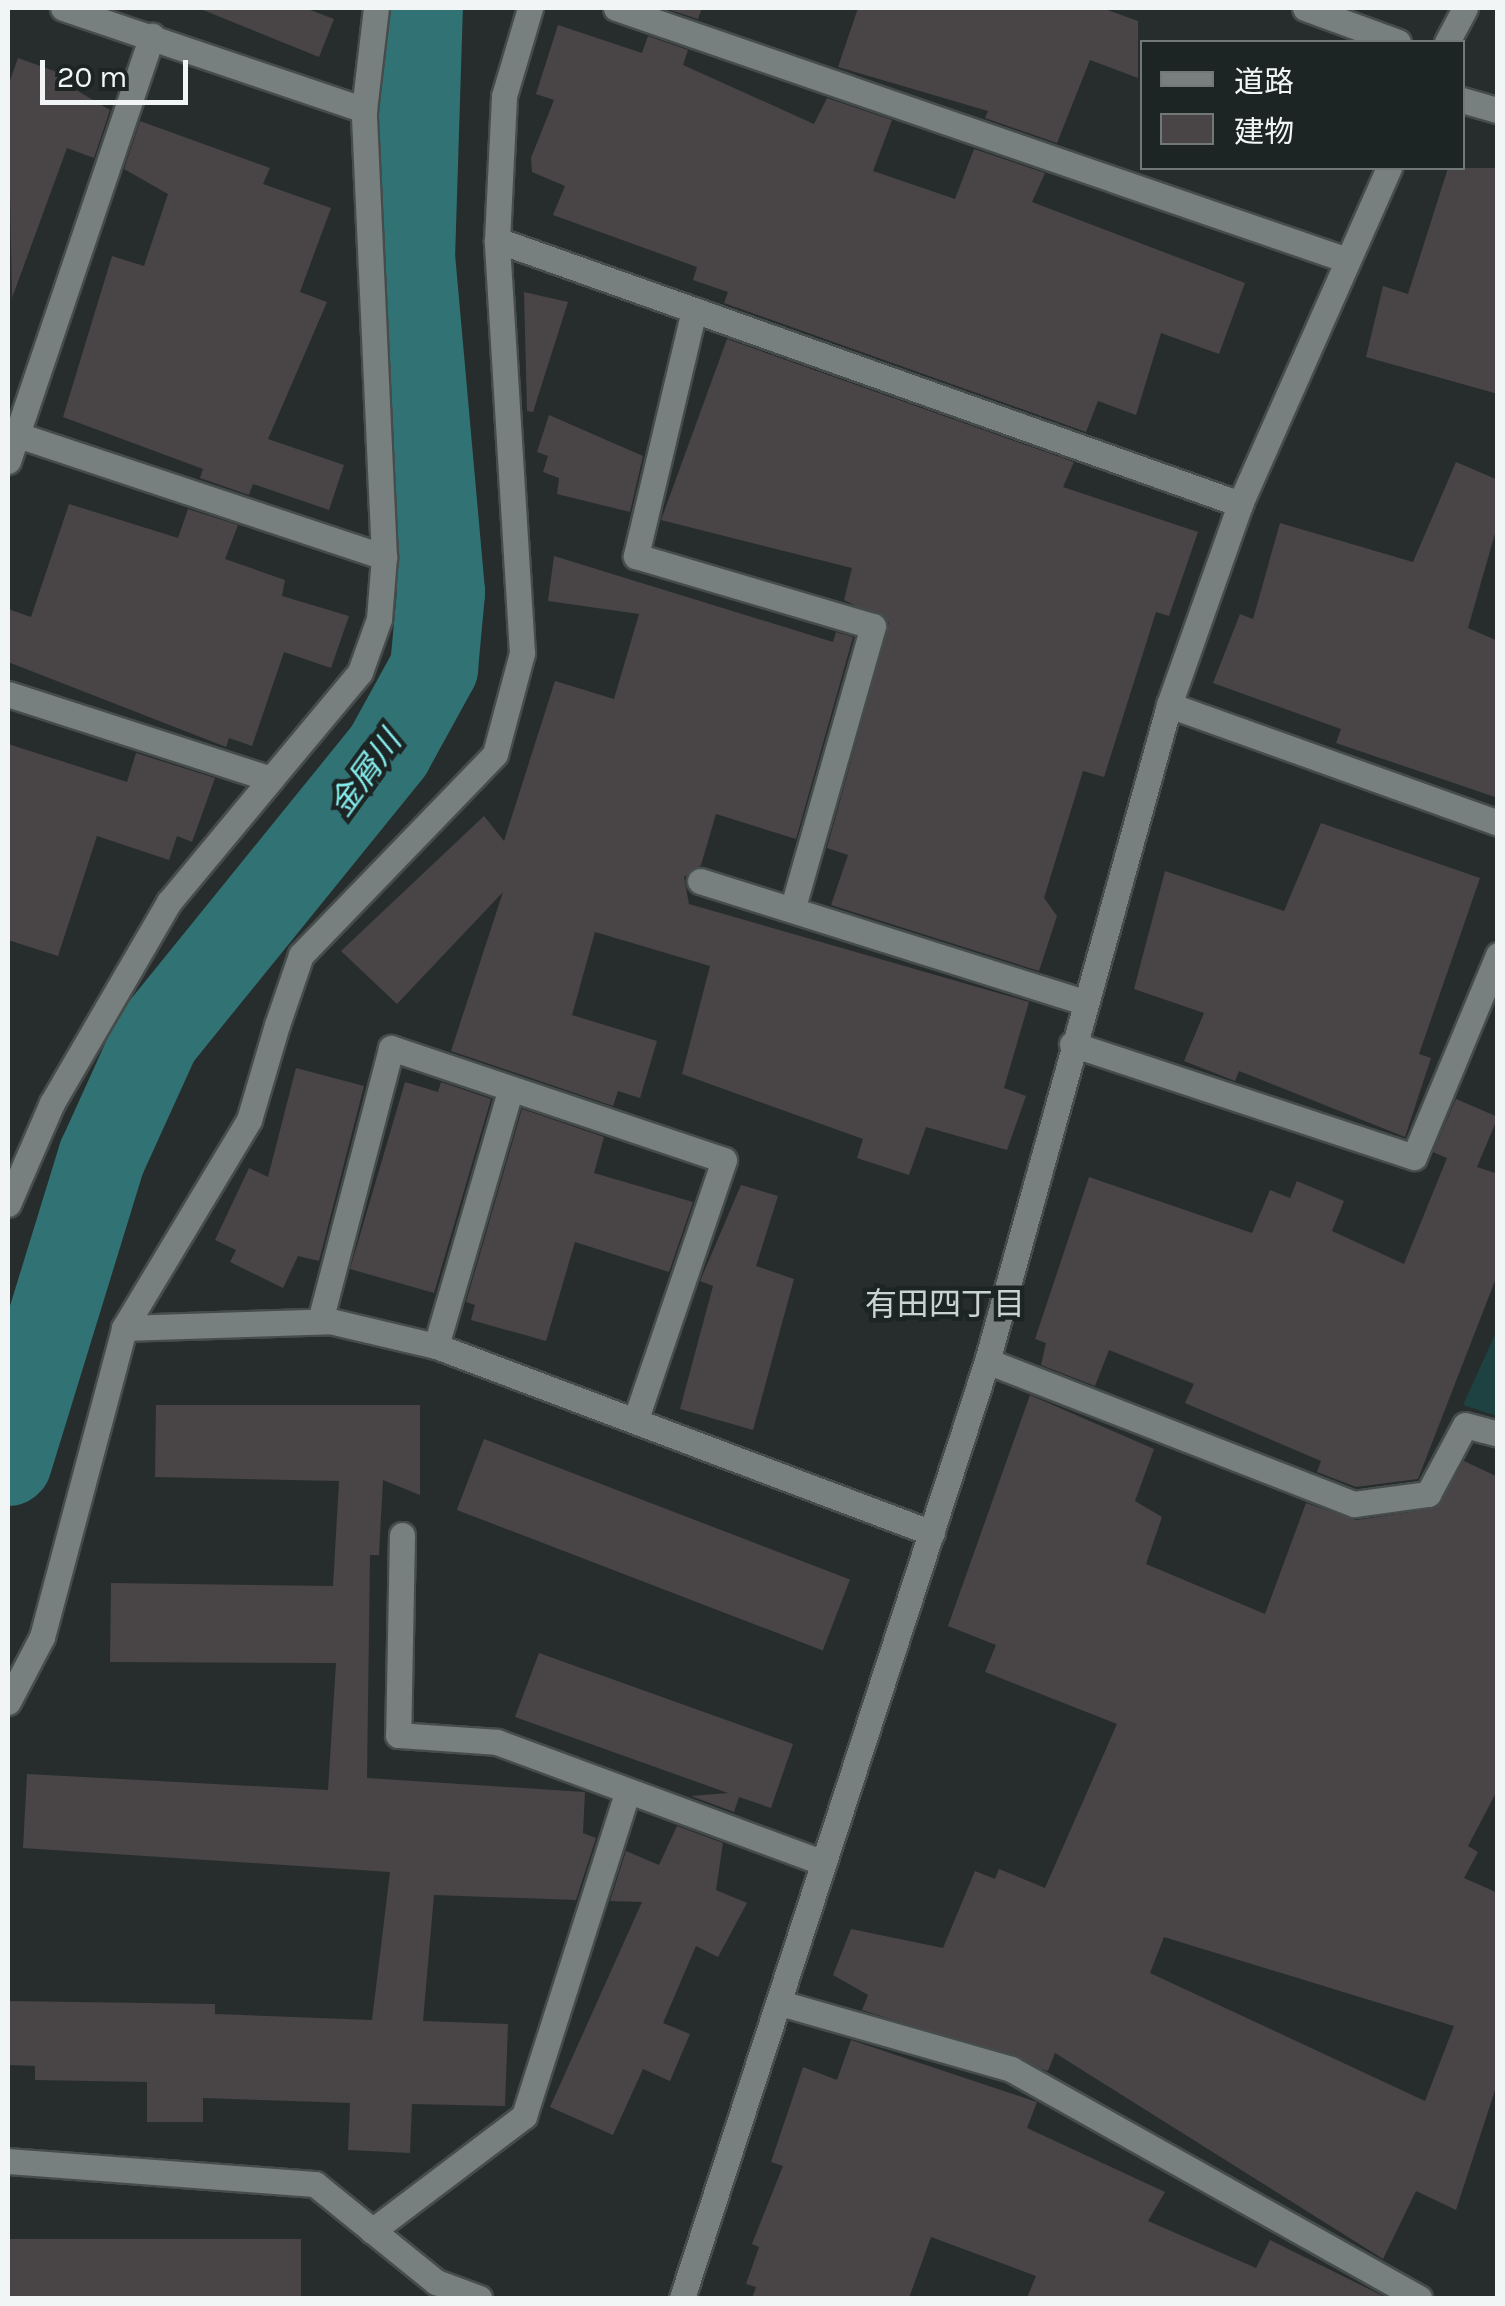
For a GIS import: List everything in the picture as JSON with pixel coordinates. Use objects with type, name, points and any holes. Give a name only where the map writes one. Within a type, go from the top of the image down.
[{"type":"street","points":[[63,8],[364,110]]},
{"type":"street","points":[[8,1204],[52,1103],[169,902],[360,672],[380,619],[384,556],[364,110],[376,8]]},
{"type":"street","points":[[8,1702],[42,1636],[124,1328],[249,1120],[302,955],[495,754],[522,654],[497,240],[504,96],[530,8]]},
{"type":"street","points":[[616,8],[1347,260]]},
{"type":"street","points":[[1304,8],[1392,40]]},
{"type":"street","points":[[1448,40],[1465,8]]},
{"type":"street","points":[[8,461],[152,36]]},
{"type":"street","points":[[1465,101],[1498,110]]},
{"type":"street","points":[[682,2298],[986,1361],[1170,706],[1240,504],[1388,170]]},
{"type":"street","points":[[497,240],[1240,504]]},
{"type":"street","points":[[694,310],[636,556],[873,626],[793,907]]},
{"type":"street","points":[[18,435],[384,556]]},
{"type":"street","points":[[8,694],[271,780]]},
{"type":"street","points":[[1170,706],[1498,824]]},
{"type":"street","points":[[700,881],[793,907],[1084,1002]]},
{"type":"street","points":[[1072,1044],[1414,1157],[1498,956]]},
{"type":"street","points":[[320,1321],[391,1048],[724,1160],[636,1418]]},
{"type":"street","points":[[436,1346],[510,1091]]},
{"type":"street","points":[[124,1328],[320,1321],[436,1346],[636,1418],[932,1533]]},
{"type":"street","points":[[986,1361],[1354,1504],[1428,1494],[1465,1425],[1498,1434]]},
{"type":"street","points":[[402,1535],[398,1735],[497,1742],[822,1862]]},
{"type":"street","points":[[372,2231],[524,2116],[628,1791]]},
{"type":"street","points":[[780,2003],[1011,2069],[1420,2298]]},
{"type":"street","points":[[8,2161],[315,2184],[436,2282],[478,2298]]},
{"type":"shaded area","points":[[1497,1330],[1498,1416],[1463,1405]]},
{"type":"building","points":[[198,8],[305,8],[334,19],[319,57]]},
{"type":"building","points":[[664,8],[702,8],[698,19]]},
{"type":"building","points":[[858,8],[1102,8],[1138,21],[1138,78],[1090,60],[1057,143],[985,118],[988,111],[838,67]]},
{"type":"building","points":[[558,25],[642,53],[648,36],[688,50],[683,65],[814,124],[827,98],[892,120],[873,171],[955,199],[974,149],[1045,173],[1032,202],[1245,283],[1219,354],[1161,333],[1136,415],[1098,401],[1086,432],[724,303],[728,292],[693,280],[697,267],[553,215],[565,186],[532,172],[531,158],[554,100],[536,94]]},
{"type":"building","points":[[18,58],[79,80],[76,90],[110,110],[94,158],[67,148],[12,298],[8,86]]},
{"type":"building","points":[[140,121],[270,168],[263,184],[331,208],[300,292],[327,302],[268,439],[344,465],[329,510],[253,484],[249,495],[200,478],[203,469],[63,417],[112,256],[144,266],[168,194],[124,169]]},
{"type":"building","points":[[1498,168],[1498,394],[1366,357],[1383,286],[1408,294],[1447,170]]},
{"type":"building","points":[[524,292],[568,302],[533,412],[527,411]]},
{"type":"building","points":[[727,339],[1074,462],[1063,487],[1198,532],[1169,616],[1156,612],[1104,777],[1083,771],[1044,898],[1057,916],[1039,971],[831,905],[848,855],[827,848],[889,623],[844,600],[852,568],[661,520]]},
{"type":"building","points":[[549,415],[643,456],[630,512],[557,494],[559,478],[543,472],[548,456],[537,452]]},
{"type":"building","points":[[1456,462],[1498,480],[1498,523],[1468,628],[1498,641],[1498,798],[1336,743],[1341,729],[1213,683],[1240,614],[1253,619],[1280,523],[1413,562]]},
{"type":"building","points":[[69,504],[178,538],[188,509],[238,525],[225,559],[285,580],[282,596],[349,616],[331,668],[284,652],[252,746],[229,738],[226,747],[8,662],[8,609],[31,617]]},
{"type":"building","points":[[554,556],[833,642],[836,632],[853,637],[796,839],[716,814],[701,865],[684,877],[689,904],[1029,1002],[1004,1088],[1026,1096],[1007,1150],[926,1127],[909,1175],[857,1158],[863,1139],[682,1074],[710,966],[595,932],[572,1015],[657,1041],[640,1098],[618,1091],[613,1106],[451,1051],[503,892],[397,1004],[341,951],[484,816],[504,841],[555,681],[614,699],[639,614],[548,601]]},
{"type":"building","points":[[8,744],[127,782],[136,753],[215,778],[192,842],[177,836],[169,860],[97,836],[58,956],[8,940]]},
{"type":"building","points":[[1321,823],[1480,878],[1419,1054],[1431,1058],[1405,1137],[1239,1071],[1235,1081],[1184,1061],[1204,1013],[1134,989],[1165,871],[1284,911]]},
{"type":"building","points":[[296,1068],[364,1086],[319,1261],[298,1256],[283,1288],[230,1262],[236,1250],[215,1240],[249,1168],[268,1177]]},
{"type":"building","points":[[405,1082],[438,1092],[441,1082],[491,1099],[434,1293],[350,1269]]},
{"type":"building","points":[[1456,1099],[1498,1117],[1477,1167],[1498,1174],[1498,1273],[1418,1479],[1356,1487],[1317,1472],[1321,1461],[1185,1403],[1194,1384],[1109,1350],[1095,1386],[1041,1365],[1046,1343],[1035,1339],[1089,1177],[1252,1233],[1270,1190],[1290,1198],[1297,1181],[1344,1201],[1332,1231],[1404,1264],[1447,1158],[1433,1152]]},
{"type":"building","points":[[522,1109],[604,1137],[594,1173],[693,1202],[669,1272],[575,1242],[546,1341],[471,1320],[475,1305],[466,1302]]},
{"type":"building","points":[[741,1185],[778,1196],[756,1266],[794,1279],[753,1430],[680,1409],[713,1286],[700,1281]]},
{"type":"building","points":[[1030,1395],[1154,1449],[1135,1501],[1162,1517],[1146,1564],[1265,1614],[1306,1503],[1356,1520],[1436,1508],[1464,1461],[1498,1477],[1498,1789],[1468,1846],[1478,1852],[1464,1878],[1498,1893],[1498,2081],[1456,2210],[1416,2191],[1383,2259],[1055,2053],[1048,2071],[862,2010],[868,1995],[833,1975],[851,1929],[943,1948],[975,1871],[995,1879],[999,1869],[1045,1888],[1117,1724],[985,1672],[996,1645],[948,1626]],"holes":[[[1164,1937],[1454,2026],[1425,2101],[1150,1973]]]},
{"type":"building","points":[[156,1405],[420,1405],[420,1495],[383,1480],[379,1555],[370,1555],[367,1778],[585,1792],[583,1833],[596,1838],[576,1900],[434,1895],[423,2021],[508,2024],[505,2106],[412,2104],[410,2153],[348,2150],[350,2103],[203,2098],[203,2122],[147,2122],[147,2082],[35,2080],[35,2066],[8,2065],[8,2001],[215,2004],[215,2014],[372,2020],[390,1872],[23,1848],[27,1774],[328,1790],[336,1663],[110,1662],[111,1583],[333,1586],[339,1481],[155,1477]]},
{"type":"building","points":[[484,1439],[850,1579],[823,1650],[457,1510]]},
{"type":"building","points":[[539,1653],[793,1744],[771,1808],[739,1797],[734,1812],[691,1796],[728,1793],[515,1717]]},
{"type":"building","points":[[677,1826],[723,1843],[716,1890],[747,1903],[718,1957],[696,1946],[663,2023],[690,2034],[670,2081],[643,2069],[613,2135],[550,2107],[642,1902],[610,1901],[626,1851],[659,1865]]},
{"type":"building","points":[[851,2040],[1037,2102],[1027,2128],[1165,2192],[1148,2221],[1256,2268],[1270,2240],[1387,2298],[1027,2298],[1036,2276],[931,2237],[909,2298],[752,2298],[756,2287],[746,2284],[759,2247],[752,2244],[783,2166],[771,2162],[803,2067],[837,2080]]},
{"type":"building","points":[[8,2239],[301,2239],[301,2298],[8,2298]]},
{"type":"waterway","name":"金屑川","points":[[8,1462],[102,1157],[156,1038],[389,750],[434,668],[441,592],[411,259],[419,8]]},
{"type":"district","name":"有田四丁目","points":[[945,1305]]}]
